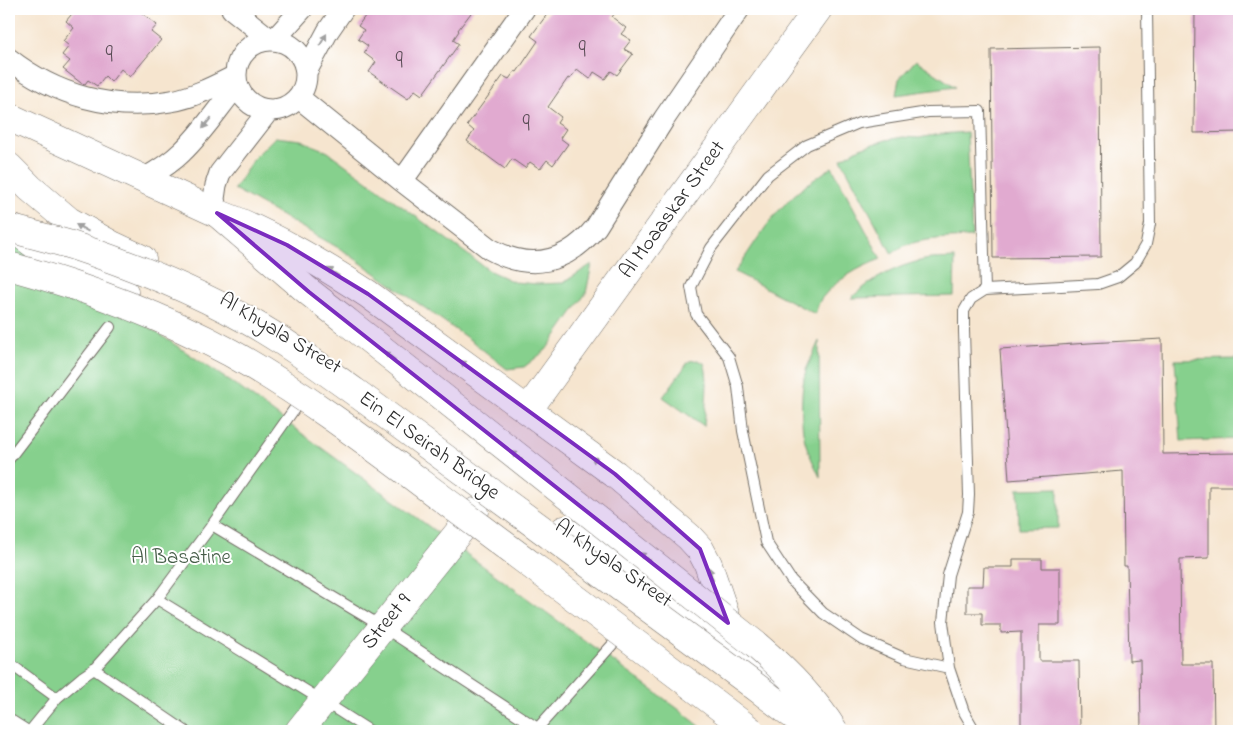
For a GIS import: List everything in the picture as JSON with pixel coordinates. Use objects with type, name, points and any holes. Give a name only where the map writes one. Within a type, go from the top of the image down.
[{"type":"main road","name":"Al Moaaskar Street","points":[[528,410],[818,9]]},
{"type":"main road","points":[[9,117],[217,213],[244,223],[328,268],[368,294],[528,410],[615,474],[689,537],[700,550],[708,564],[738,653]]},
{"type":"main road","name":"Al Khyala Street","points":[[9,167],[30,188],[69,221],[112,245],[271,324],[327,361],[738,653],[833,731]]},
{"type":"main road","points":[[217,213],[310,292],[756,645],[784,670],[810,698],[833,731]]},
{"type":"main road","name":"Al Khyala Street","points":[[9,227],[43,251],[88,276],[198,326],[253,355],[308,390],[630,625],[764,731]]},
{"type":"main road","name":"Ein El Seirah Bridge","points":[[9,227],[130,266],[248,320],[302,354],[363,398],[756,686],[814,731]]},
{"type":"main road","name":"Ein El Seirah Bridge","points":[[9,266],[74,285],[116,300],[231,353],[284,385],[335,420],[563,588],[751,731]]},
{"type":"main road","name":"Street 9","points":[[299,731],[475,512]]},
{"type":"street","points":[[232,9],[272,40]]},
{"type":"street","points":[[272,40],[302,9]]},
{"type":"street","points":[[306,72],[324,38],[343,9]]},
{"type":"street","points":[[402,181],[524,9]]},
{"type":"street","points":[[298,97],[490,249],[513,259],[526,261],[551,259],[564,254],[582,243],[596,227],[664,119],[739,9]]},
{"type":"street","points":[[272,40],[286,43],[296,50],[303,60],[306,72],[306,81],[298,97],[280,109],[269,110],[249,103],[241,95],[236,80],[237,65],[242,54],[250,46],[260,41],[272,40]]},
{"type":"street","points":[[9,59],[21,69],[48,85],[78,96],[108,103],[140,104],[171,101],[236,80]]},
{"type":"street","points":[[144,179],[182,153],[236,80]]},
{"type":"street","points":[[217,213],[214,199],[220,172],[269,110]]},
{"type":"lane","points":[[976,731],[964,712],[949,668],[944,622],[948,575],[968,512],[964,311],[971,299],[985,290],[1098,284],[1118,277],[1135,263],[1146,244],[1150,224],[1147,9]]},
{"type":"lane","points":[[949,668],[904,658],[861,640],[824,613],[791,580],[766,542],[743,431],[738,387],[728,357],[696,314],[692,287],[711,248],[768,175],[807,145],[859,123],[928,112],[980,111],[985,290]]},
{"type":"lane","points":[[9,459],[110,327]]},
{"type":"lane","points":[[9,719],[29,731],[57,698],[94,669],[157,599],[308,390]]},
{"type":"lane","points":[[212,525],[383,627],[539,730],[630,625]]},
{"type":"lane","points":[[157,599],[370,731]]},
{"type":"lane","points":[[9,663],[57,698]]},
{"type":"lane","points":[[94,669],[186,731]]},
{"type":"highlighted area","points":[[217,213],[287,245],[368,294],[615,474],[700,549],[728,623],[309,292]]},
{"type":"green space","points":[[916,60],[955,87],[896,95],[899,79]]},
{"type":"green space","points":[[967,132],[972,237],[917,242],[909,244],[892,254],[841,159],[860,148],[886,140]]},
{"type":"green space","points":[[275,137],[301,140],[328,152],[490,271],[514,282],[537,284],[563,283],[592,264],[586,293],[546,350],[524,367],[507,369],[473,342],[344,251],[234,189],[255,157]]},
{"type":"green space","points":[[832,167],[881,259],[856,270],[841,280],[821,299],[815,314],[735,272],[781,208],[810,182]]},
{"type":"green space","name":"Al Basatine","points":[[9,234],[237,386],[706,731],[9,731]]},
{"type":"green space","points":[[955,258],[954,296],[851,298],[876,279],[904,266],[928,259]]},
{"type":"green space","points":[[819,341],[820,477],[805,442],[802,413],[804,377]]},
{"type":"green space","points":[[1239,359],[1239,439],[1181,441],[1175,360]]},
{"type":"green space","points":[[698,360],[704,363],[707,377],[704,426],[663,397],[689,361]]},
{"type":"green space","points":[[1058,488],[1058,528],[1019,529],[1018,489]]},
{"type":"building","points":[[76,9],[137,9],[157,25],[151,32],[161,40],[130,77],[121,69],[111,82],[105,76],[97,86],[88,80],[85,84],[81,83],[63,69],[70,61],[62,55],[69,46],[63,41],[74,28],[66,21]]},
{"type":"building","points":[[370,9],[474,9],[453,40],[459,44],[422,95],[415,90],[408,99],[369,72],[376,62],[364,53],[368,46],[358,39],[364,30],[358,26]]},
{"type":"building","points":[[551,9],[618,9],[612,17],[626,28],[621,34],[631,40],[624,49],[633,54],[617,75],[611,71],[605,79],[594,72],[590,79],[577,69],[570,79],[568,78],[548,107],[561,117],[557,123],[566,129],[560,138],[568,144],[553,165],[547,160],[540,169],[530,162],[525,168],[512,159],[505,169],[467,141],[474,131],[467,125],[503,76],[509,79],[515,71],[517,72],[538,41],[531,36]]},
{"type":"building","points":[[1195,9],[1239,9],[1239,132],[1194,133]]},
{"type":"building","points":[[1100,47],[1101,257],[993,258],[991,49]]},
{"type":"building","points":[[1162,339],[1163,454],[1237,453],[1237,486],[1209,486],[1209,558],[1180,559],[1181,664],[1213,664],[1214,731],[1141,731],[1140,660],[1129,661],[1127,566],[1124,566],[1123,471],[1009,480],[1000,349]]},
{"type":"building","points":[[1013,559],[1042,559],[1042,568],[1060,568],[1060,625],[1039,625],[1039,661],[1079,661],[1080,731],[1021,731],[1021,632],[1001,633],[1001,625],[982,625],[982,613],[967,613],[967,586],[983,586],[984,567],[1013,567]]}]
